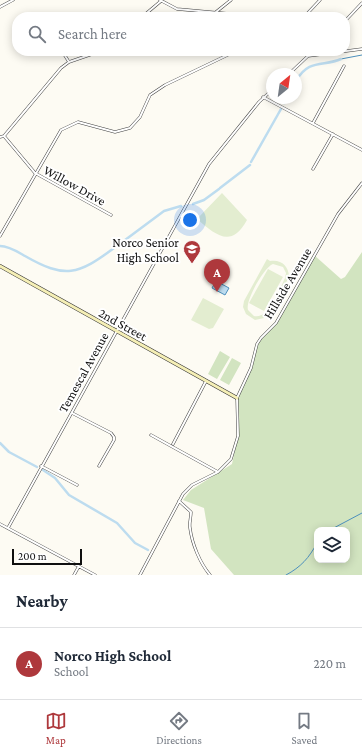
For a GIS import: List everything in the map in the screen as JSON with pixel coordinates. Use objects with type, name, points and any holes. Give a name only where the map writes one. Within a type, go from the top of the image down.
[{"type":"street","points":[[0,7],[13,0]]},
{"type":"street","points":[[148,12],[161,0],[177,9],[216,12],[231,0]]},
{"type":"street","points":[[309,12],[320,0]]},
{"type":"street","points":[[350,16],[362,3]]},
{"type":"street","points":[[350,51],[362,49]]},
{"type":"street","points":[[65,56],[69,62]]},
{"type":"street","points":[[0,137],[4,136],[61,68],[69,62],[86,56]]},
{"type":"street","points":[[0,236],[61,130],[78,122],[115,132],[130,128],[140,117],[148,99],[155,92],[226,56]]},
{"type":"street","points":[[295,68],[308,56]]},
{"type":"street","points":[[313,123],[344,66]]},
{"type":"street","name":"Temescal Avenue","points":[[8,528],[41,466],[210,164],[266,95]]},
{"type":"street","points":[[263,97],[362,150]]},
{"type":"street","points":[[313,169],[333,134]]},
{"type":"street","name":"Willow Drive","points":[[4,136],[35,173],[111,215]]},
{"type":"street","name":"Hillside Avenue","points":[[140,575],[187,489],[218,472],[231,459],[237,445],[238,436],[237,398],[251,368],[254,352],[261,338],[276,323],[338,214],[362,183]]},
{"type":"street","name":"2nd Street","points":[[0,266],[237,398]]},
{"type":"street","points":[[173,444],[206,381]]},
{"type":"street","points":[[72,413],[114,437],[114,440],[99,466]]},
{"type":"street","points":[[151,435],[218,472]]},
{"type":"street","points":[[41,466],[77,485]]},
{"type":"street","points":[[180,501],[191,512],[190,528],[196,549],[201,561],[210,575]]},
{"type":"street","points":[[0,524],[95,575]]},
{"type":"street","points":[[74,575],[79,566]]},
{"type":"green space","points":[[222,193],[247,220],[241,229],[229,237],[217,234],[197,219]]},
{"type":"green space","points":[[362,252],[362,575],[234,575],[211,549],[204,508],[183,500],[191,490],[232,464],[238,436],[237,398],[251,368],[254,352],[261,338],[276,323],[314,255],[341,279],[345,277]]},
{"type":"green space","points":[[267,259],[284,264],[288,270],[289,277],[269,314],[264,318],[255,320],[246,314],[243,307],[244,301]],"holes":[[[273,264],[283,267],[286,273],[285,278],[273,303],[265,313],[260,316],[254,316],[248,310],[249,299],[260,278],[269,266]]]},
{"type":"green space","points":[[268,269],[283,277],[264,311],[249,303]]},
{"type":"green space","points":[[203,298],[224,309],[213,328],[209,329],[191,320]]},
{"type":"green space","points":[[220,351],[230,357],[217,379],[208,374]]},
{"type":"green space","points":[[232,358],[241,363],[229,385],[220,380]]},
{"type":"water","points":[[216,281],[229,288],[225,295],[212,288]]},
{"type":"waterway","points":[[341,59],[362,55]]},
{"type":"waterway","points":[[302,73],[311,66],[341,59]]},
{"type":"waterway","points":[[251,162],[281,109]]},
{"type":"waterway","points":[[220,188],[250,165]]},
{"type":"waterway","points":[[193,204],[204,200],[219,189]]},
{"type":"waterway","points":[[117,246],[164,211],[181,206]]},
{"type":"waterway","points":[[0,246],[10,248],[39,263],[61,271],[71,271],[91,264],[114,248]]},
{"type":"waterway","points":[[0,443],[9,452],[37,467]]},
{"type":"waterway","points":[[43,470],[55,478],[69,495],[117,523],[135,543],[148,550]]},
{"type":"waterway","points":[[336,527],[362,513]]},
{"type":"waterway","points":[[286,575],[304,562],[314,548]]},
{"type":"place","name":"Norco Senior High School","points":[[192,264]]},
{"type":"place","name":"Norco High School","points":[[217,292]]}]
